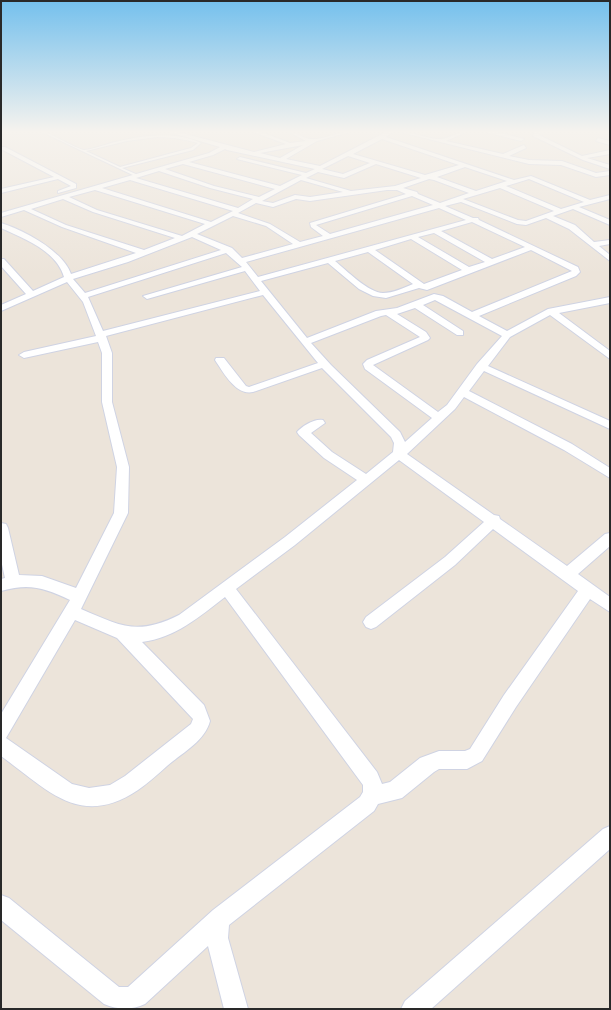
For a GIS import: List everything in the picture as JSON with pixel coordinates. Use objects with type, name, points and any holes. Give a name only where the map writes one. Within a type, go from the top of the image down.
[{"type":"street","points":[[1,191],[50,179]]},
{"type":"street","points":[[1,207],[74,186],[63,179]]},
{"type":"street","points":[[1,215],[127,179]]},
{"type":"street","points":[[140,179],[235,211],[268,225],[299,245]]},
{"type":"street","points":[[187,179],[273,205],[295,197],[310,199],[399,188],[427,179]]},
{"type":"street","points":[[246,179],[279,188]]},
{"type":"street","points":[[1,308],[68,278],[144,253],[186,236],[297,179]]},
{"type":"street","points":[[312,179],[349,193]]},
{"type":"street","points":[[434,179],[475,193]]},
{"type":"street","points":[[507,179],[512,181]]},
{"type":"street","points":[[461,200],[459,198],[518,179]]},
{"type":"street","points":[[534,179],[589,202]]},
{"type":"street","points":[[499,185],[560,211]]},
{"type":"street","points":[[96,188],[211,224]]},
{"type":"street","points":[[399,188],[442,205],[532,247],[572,266],[576,272],[473,316]]},
{"type":"street","points":[[329,236],[312,224],[415,194]]},
{"type":"street","points":[[64,197],[95,211],[186,236],[229,250],[244,264],[304,342],[324,364],[396,434],[400,443],[399,454]]},
{"type":"street","points":[[147,296],[299,245],[461,200],[494,214],[521,223],[529,222],[589,202],[610,197]]},
{"type":"street","points":[[602,199],[610,202]]},
{"type":"street","points":[[573,207],[610,223]]},
{"type":"street","points":[[24,208],[64,226],[144,253]]},
{"type":"street","points":[[257,280],[330,261],[411,236],[494,214]]},
{"type":"street","points":[[547,216],[566,224],[610,259]]},
{"type":"street","points":[[1,226],[40,245],[59,259],[67,270],[68,278],[84,296],[107,353],[107,402],[123,467],[121,513],[72,612],[1,732]]},
{"type":"street","points":[[434,230],[491,262]]},
{"type":"street","points":[[411,236],[468,270]]},
{"type":"street","points":[[592,244],[610,242]]},
{"type":"street","points":[[330,261],[367,291],[376,295],[387,295],[422,286],[532,247]]},
{"type":"street","points":[[368,249],[437,297],[507,335]]},
{"type":"street","points":[[84,296],[229,250]]},
{"type":"street","points":[[1,261],[32,294]]},
{"type":"street","points":[[24,355],[266,292]]},
{"type":"street","points":[[304,342],[378,313],[399,311],[432,297],[437,297]]},
{"type":"street","points":[[72,612],[122,632],[134,635],[150,635],[167,630],[184,620],[290,541],[399,454],[451,407],[481,366],[507,335],[538,316],[551,311],[610,300]]},
{"type":"street","points":[[416,304],[460,333]]},
{"type":"street","points":[[551,311],[610,356]]},
{"type":"street","points":[[388,312],[423,334],[425,338],[371,362],[368,364],[368,367],[438,418]]},
{"type":"street","points":[[220,360],[242,388],[249,390],[324,364]]},
{"type":"street","points":[[481,366],[610,426]]},
{"type":"street","points":[[462,392],[568,447],[610,474]]},
{"type":"street","points":[[319,423],[303,432],[328,455],[366,480]]},
{"type":"street","points":[[399,454],[494,520],[567,575],[610,605]]},
{"type":"street","points":[[371,622],[450,561],[494,520]]},
{"type":"street","points":[[1,528],[7,583],[30,579],[40,580],[80,597]]},
{"type":"street","points":[[567,575],[610,538]]},
{"type":"street","points":[[1,906],[112,996],[122,1000],[133,998],[145,989],[221,918],[367,804],[373,796],[374,788],[370,779],[227,588]]},
{"type":"street","points":[[373,796],[395,791],[427,765],[439,760],[467,760],[476,755],[510,701],[588,589]]},
{"type":"street","points":[[1,745],[68,792],[89,798],[112,794],[132,783],[197,730],[202,722],[202,716],[122,632]]},
{"type":"street","points":[[413,1009],[610,836]]},
{"type":"street","points":[[221,918],[218,926],[217,938],[236,1009]]}]
